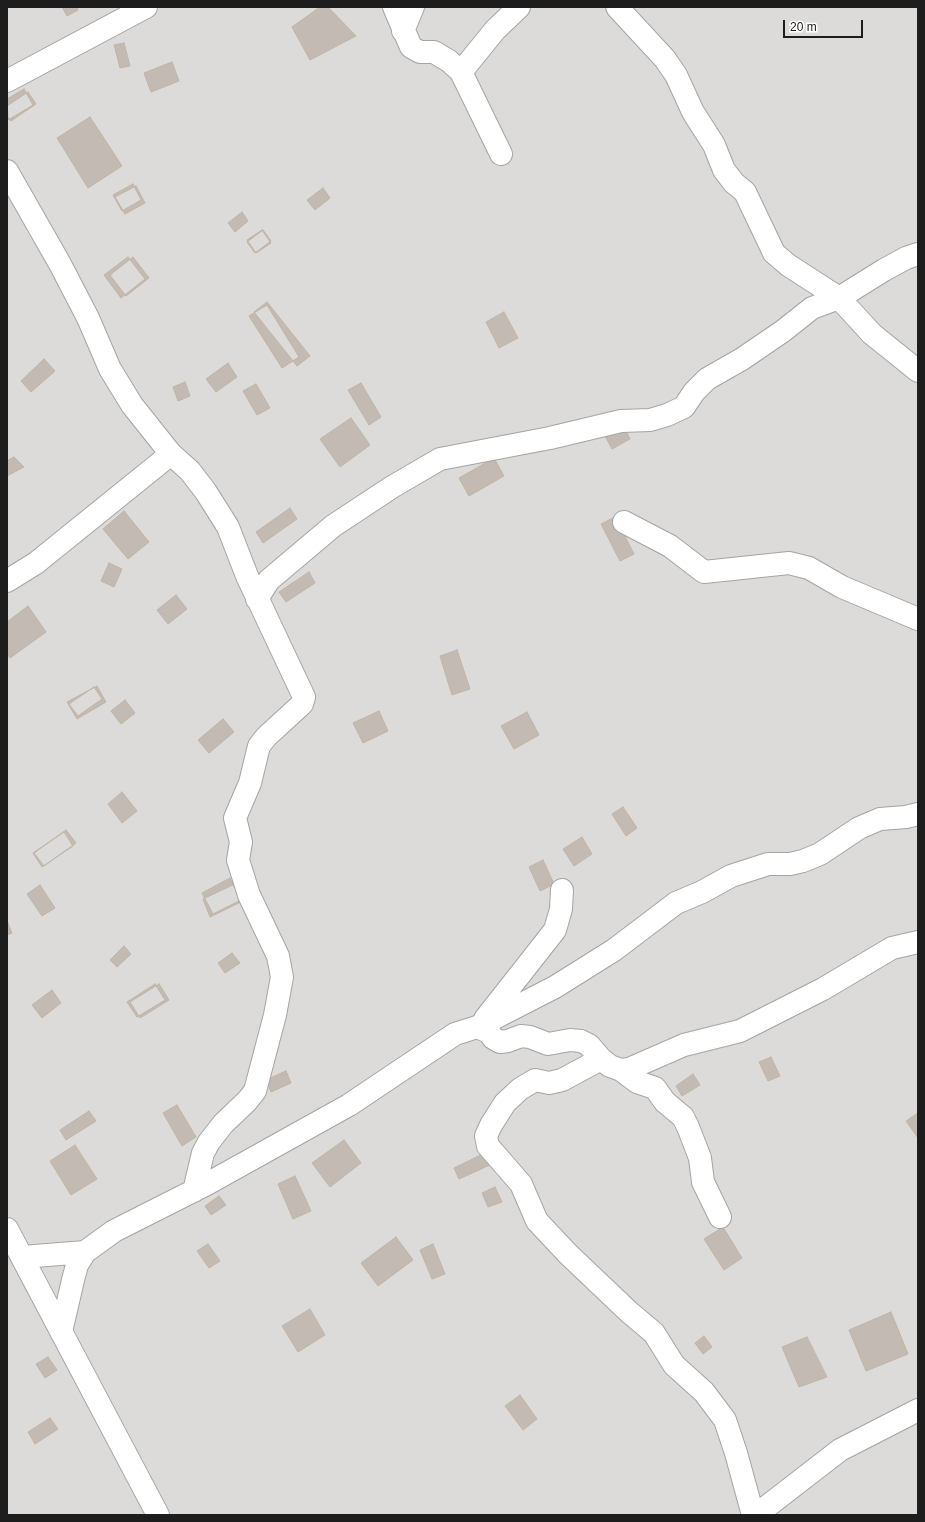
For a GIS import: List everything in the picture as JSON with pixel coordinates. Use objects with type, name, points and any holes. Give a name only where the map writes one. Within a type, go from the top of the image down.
[{"type":"street","points":[[7,81],[146,7]]},
{"type":"street","points":[[461,72],[495,30],[519,7]]},
{"type":"street","points":[[617,7],[665,59],[676,75],[693,112],[714,145],[724,170],[734,183],[745,192],[774,253],[788,265],[839,298],[872,334],[918,371]]},
{"type":"street","points":[[404,13],[411,47],[415,50],[434,52],[450,62],[461,72],[500,154]]},
{"type":"street","points":[[7,171],[88,318],[110,369],[132,405],[171,454],[190,471],[225,521],[257,599],[304,697],[302,704],[266,737],[259,746],[250,783],[235,818],[241,842],[238,860],[249,895],[278,956],[282,977],[275,1015],[255,1091],[247,1101],[223,1124],[209,1142],[203,1153],[194,1191]]},
{"type":"street","points":[[257,599],[269,580],[333,526],[392,487],[440,459],[550,438],[621,421],[650,420],[667,416],[684,407],[694,392],[706,379],[748,355],[812,308],[839,298],[884,270],[906,258],[918,254]]},
{"type":"street","points":[[7,581],[36,563],[171,454]]},
{"type":"street","points":[[624,522],[670,546],[704,572],[789,563],[809,568],[842,587],[918,618]]},
{"type":"street","points":[[247,576],[269,580]]},
{"type":"street","points":[[61,1332],[77,1265],[85,1252],[114,1231],[194,1191],[349,1105],[455,1034],[477,1027],[555,987],[607,954],[676,903],[702,892],[731,876],[768,864],[790,864],[803,861],[820,854],[859,828],[880,819],[906,817],[918,814]]},
{"type":"street","points":[[477,1027],[555,930],[561,909],[562,890]]},
{"type":"street","points":[[621,1070],[629,1069],[684,1045],[740,1031],[823,989],[892,948],[918,928]]},
{"type":"street","points":[[892,948],[918,942]]},
{"type":"street","points":[[477,1027],[489,1032],[493,1038],[500,1042],[508,1042],[522,1036],[530,1037],[548,1044],[570,1040],[581,1041],[589,1045],[601,1059],[610,1066],[621,1070],[637,1082],[655,1088],[665,1102],[683,1118],[700,1158],[703,1182],[720,1217]]},
{"type":"street","points":[[601,1059],[562,1080],[549,1083],[535,1080],[520,1088],[505,1103],[491,1125],[486,1136],[488,1146],[521,1184],[537,1221],[568,1254],[629,1312],[654,1333],[674,1365],[704,1392],[725,1420],[736,1453],[753,1515]]},
{"type":"street","points":[[7,1229],[158,1515]]},
{"type":"street","points":[[22,1257],[85,1252]]},
{"type":"street","points":[[756,1515],[840,1450],[918,1410]]},
{"type":"shaded area","points":[[7,7],[918,7],[918,1515],[7,1515]]},
{"type":"building","points":[[62,7],[77,7],[78,10],[67,16]]},
{"type":"building","points":[[320,7],[328,7],[356,36],[310,60],[292,27]]},
{"type":"building","points":[[124,43],[130,66],[120,68],[114,45]]},
{"type":"building","points":[[172,62],[179,81],[151,92],[144,73]]},
{"type":"building","points":[[24,89],[33,105],[8,120],[7,99]]},
{"type":"building","points":[[28,92],[36,104],[11,121],[7,116],[7,106]]},
{"type":"building","points":[[90,117],[122,166],[88,188],[57,138]]},
{"type":"building","points":[[133,184],[141,200],[122,211],[113,195]]},
{"type":"building","points":[[136,186],[145,203],[125,214],[115,197]]},
{"type":"building","points":[[323,188],[330,198],[315,210],[307,200]]},
{"type":"building","points":[[242,212],[248,221],[235,232],[228,223]]},
{"type":"building","points":[[262,230],[271,243],[256,253],[247,240]]},
{"type":"building","points":[[263,230],[271,241],[255,253],[247,242]]},
{"type":"building","points":[[128,257],[145,279],[121,298],[104,275]]},
{"type":"building","points":[[133,257],[149,278],[126,296],[110,275]]},
{"type":"building","points":[[267,302],[310,356],[297,366],[254,312]]},
{"type":"building","points":[[267,305],[299,357],[282,368],[249,316]]},
{"type":"building","points":[[504,312],[518,338],[499,348],[486,322]]},
{"type":"building","points":[[44,359],[55,371],[31,392],[21,381]]},
{"type":"building","points":[[228,363],[237,377],[216,392],[206,379]]},
{"type":"building","points":[[185,382],[190,396],[178,401],[173,387]]},
{"type":"building","points":[[361,383],[381,417],[369,425],[348,390]]},
{"type":"building","points":[[256,384],[270,408],[257,415],[243,391]]},
{"type":"building","points":[[351,418],[370,445],[340,467],[320,439]]},
{"type":"building","points":[[621,422],[630,439],[612,449],[603,432]]},
{"type":"building","points":[[14,457],[24,467],[7,476],[7,461]]},
{"type":"building","points":[[494,458],[504,476],[469,496],[459,478]]},
{"type":"building","points":[[290,508],[297,519],[263,543],[256,532]]},
{"type":"building","points":[[124,511],[149,542],[128,559],[103,529]]},
{"type":"building","points":[[615,517],[634,554],[620,561],[601,524]]},
{"type":"building","points":[[109,563],[122,569],[114,587],[101,581]]},
{"type":"building","points":[[309,572],[315,583],[286,602],[279,592]]},
{"type":"building","points":[[176,595],[187,609],[168,624],[157,610]]},
{"type":"building","points":[[28,606],[46,632],[10,658],[7,654],[7,622]]},
{"type":"building","points":[[457,650],[470,689],[452,695],[440,656]]},
{"type":"building","points":[[97,686],[106,702],[77,719],[67,702]]},
{"type":"building","points":[[94,687],[102,699],[78,716],[69,704]]},
{"type":"building","points":[[125,700],[135,713],[121,724],[111,711]]},
{"type":"building","points":[[379,711],[388,731],[363,743],[353,723]]},
{"type":"building","points":[[527,712],[539,735],[514,749],[501,726]]},
{"type":"building","points":[[223,719],[234,732],[209,753],[198,740]]},
{"type":"building","points":[[122,792],[137,811],[122,823],[108,804]]},
{"type":"building","points":[[623,807],[637,828],[626,836],[612,814]]},
{"type":"building","points":[[66,830],[76,843],[44,866],[34,853]]},
{"type":"building","points":[[64,832],[73,846],[42,867],[33,853]]},
{"type":"building","points":[[582,837],[592,854],[574,866],[563,849]]},
{"type":"building","points":[[543,860],[554,884],[540,891],[529,867]]},
{"type":"building","points":[[230,878],[241,900],[213,914],[202,893]]},
{"type":"building","points":[[239,882],[247,899],[210,917],[203,899]]},
{"type":"building","points":[[40,885],[55,908],[42,916],[27,894]]},
{"type":"building","points":[[7,921],[12,933],[7,935]]},
{"type":"building","points":[[124,946],[131,954],[117,967],[110,960]]},
{"type":"building","points":[[232,953],[240,963],[225,973],[218,963]]},
{"type":"building","points":[[155,984],[165,1000],[137,1017],[127,1002]]},
{"type":"building","points":[[159,984],[169,1000],[140,1018],[130,1002]]},
{"type":"building","points":[[52,990],[61,1003],[42,1018],[32,1005]]},
{"type":"building","points":[[771,1057],[780,1076],[768,1081],[759,1062]]},
{"type":"building","points":[[286,1071],[291,1083],[271,1092],[266,1080]]},
{"type":"building","points":[[693,1074],[700,1085],[682,1096],[676,1086]]},
{"type":"building","points":[[177,1105],[196,1137],[182,1146],[163,1113]]},
{"type":"building","points":[[89,1111],[96,1121],[66,1140],[60,1130]]},
{"type":"building","points":[[918,1113],[918,1138],[906,1121]]},
{"type":"building","points":[[344,1140],[361,1163],[330,1187],[312,1163]]},
{"type":"building","points":[[75,1145],[97,1179],[71,1195],[50,1161]]},
{"type":"building","points":[[485,1153],[490,1165],[459,1179],[454,1168]]},
{"type":"building","points":[[295,1176],[311,1211],[293,1219],[278,1184]]},
{"type":"building","points":[[495,1187],[502,1202],[488,1207],[482,1193]]},
{"type":"building","points":[[219,1196],[226,1205],[211,1215],[205,1206]]},
{"type":"building","points":[[723,1227],[742,1258],[724,1270],[704,1239]]},
{"type":"building","points":[[396,1237],[413,1260],[378,1286],[361,1263]]},
{"type":"building","points":[[208,1244],[220,1261],[209,1268],[197,1251]]},
{"type":"building","points":[[433,1244],[445,1274],[432,1279],[420,1250]]},
{"type":"building","points":[[310,1309],[325,1335],[298,1352],[282,1326]]},
{"type":"building","points":[[891,1312],[908,1354],[866,1371],[849,1330]]},
{"type":"building","points":[[704,1336],[712,1347],[703,1354],[695,1343]]},
{"type":"building","points":[[807,1337],[827,1377],[799,1387],[782,1347]]},
{"type":"building","points":[[48,1357],[57,1370],[45,1378],[36,1364]]},
{"type":"building","points":[[520,1395],[537,1419],[523,1430],[505,1406]]},
{"type":"building","points":[[50,1418],[58,1429],[35,1444],[28,1432]]}]
